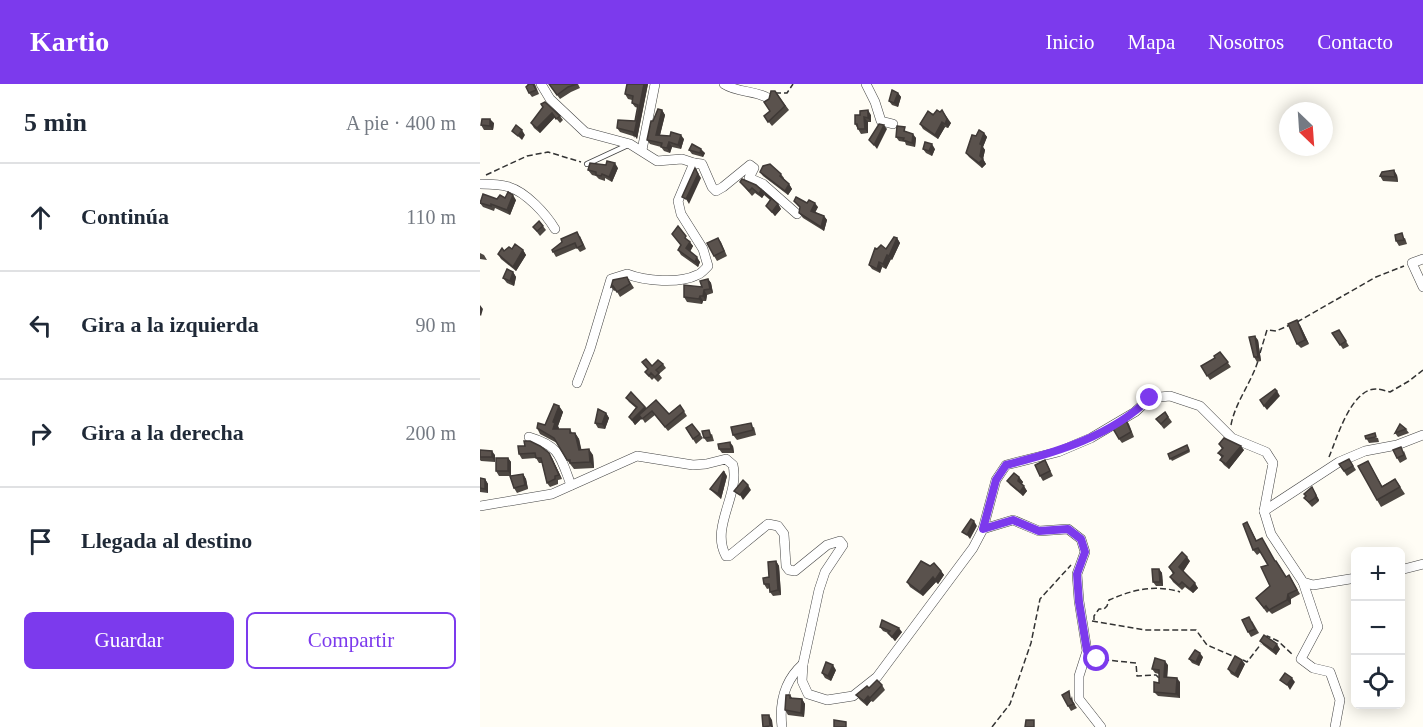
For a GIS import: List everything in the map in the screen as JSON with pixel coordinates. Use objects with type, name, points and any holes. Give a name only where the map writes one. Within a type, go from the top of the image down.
[{"type":"street","points":[[541,84],[550,99],[585,132],[630,144],[657,162],[681,159],[702,164],[716,191],[750,165],[754,168],[748,178],[763,184],[797,214]]},
{"type":"street","points":[[642,150],[655,84]]},
{"type":"street","points":[[724,84],[739,91],[764,96]]},
{"type":"street","points":[[866,84],[881,122],[893,124]]},
{"type":"street","points":[[577,383],[611,279],[627,274],[642,280],[675,280],[698,275],[708,266],[703,249],[681,214],[678,201],[694,163]]},
{"type":"street","points":[[480,184],[508,186],[541,210],[555,229]]},
{"type":"street","points":[[1423,259],[1412,263],[1423,287]]},
{"type":"street","points":[[480,506],[552,494],[637,456],[693,465],[726,459],[733,465],[736,476],[721,536],[722,548],[726,556],[729,556],[768,524],[778,526],[784,534],[786,566],[789,570],[795,571],[827,545],[840,541],[843,545],[825,572],[819,590],[803,664],[802,681],[808,694],[827,700],[853,696],[877,677],[973,548],[983,529],[996,480],[1006,465],[1058,452],[1091,438],[1135,412],[1150,398],[1170,396],[1200,406],[1232,438],[1266,452],[1273,463],[1264,511],[1270,534],[1303,582],[1318,627],[1301,660],[1313,668],[1330,672],[1340,700],[1335,727]]},
{"type":"street","points":[[1264,511],[1339,462],[1365,451],[1397,445],[1423,435]]},
{"type":"street","points":[[529,437],[545,442],[558,452],[571,485]]},
{"type":"street","points":[[983,529],[1013,520],[1039,531],[1068,529],[1081,539],[1085,552],[1077,574],[1087,651],[1079,676],[1078,699],[1101,727]]},
{"type":"street","points":[[1405,569],[1423,564]]},
{"type":"street","points":[[1303,582],[1313,585],[1351,579]]},
{"type":"street","points":[[782,727],[780,712],[783,694],[792,674],[803,664]]},
{"type":"lane","points":[[587,164],[630,144]]},
{"type":"path","points":[[764,96],[787,93],[793,84]]},
{"type":"path","points":[[480,178],[527,156],[548,152],[587,164]]},
{"type":"path","points":[[1232,438],[1230,428],[1233,414],[1252,378],[1267,330],[1276,331],[1306,318],[1377,277],[1412,263]]},
{"type":"path","points":[[1321,474],[1354,400],[1368,390],[1377,388],[1390,392],[1423,370]]},
{"type":"path","points":[[992,727],[1010,704],[1031,643],[1040,599],[1061,574],[1085,552]]},
{"type":"path","points":[[1094,621],[1094,616],[1099,609],[1107,606],[1109,600],[1132,590],[1165,587],[1180,592]]},
{"type":"path","points":[[1082,623],[1094,621],[1145,630],[1196,630],[1207,645],[1247,662],[1267,636],[1278,641],[1301,660]]},
{"type":"path","points":[[1087,651],[1097,659],[1136,663],[1137,676],[1156,675],[1165,681]]},
{"type":"building","points":[[528,84],[533,84],[536,90],[529,93],[526,87]]},
{"type":"building","points":[[549,84],[577,84],[557,95]]},
{"type":"building","points":[[627,84],[644,84],[634,135],[633,132],[617,128],[618,120],[635,121],[638,105],[632,103],[633,96],[625,94]]},
{"type":"building","points":[[892,90],[898,93],[894,103],[889,101]]},
{"type":"building","points":[[771,91],[775,91],[785,106],[768,122],[764,116],[770,111],[764,102],[769,99]]},
{"type":"building","points":[[545,102],[560,116],[556,119],[552,113],[537,128],[531,123],[543,107],[541,104]]},
{"type":"building","points":[[658,109],[662,110],[656,135],[670,136],[671,132],[681,135],[678,145],[669,142],[667,148],[661,147],[662,143],[647,140],[651,121]]},
{"type":"building","points":[[868,110],[868,118],[864,117],[865,129],[858,129],[855,124],[855,115],[860,115],[860,111]]},
{"type":"building","points":[[937,110],[940,112],[942,110],[947,119],[945,124],[942,122],[935,135],[920,124],[928,111],[933,115]]},
{"type":"building","points":[[482,119],[490,119],[490,126],[481,125]]},
{"type":"building","points":[[879,124],[884,125],[874,145],[869,140]]},
{"type":"building","points":[[516,125],[522,130],[518,136],[512,131]]},
{"type":"building","points":[[897,126],[905,127],[904,131],[913,134],[912,143],[903,140],[904,138],[896,137]]},
{"type":"building","points":[[979,130],[984,133],[980,144],[982,145],[980,156],[983,159],[979,163],[966,153],[972,135],[976,136]]},
{"type":"building","points":[[925,142],[932,144],[929,151],[923,149]]},
{"type":"building","points":[[692,144],[701,149],[700,153],[689,150]]},
{"type":"building","points":[[607,161],[615,163],[609,177],[602,174],[601,176],[596,175],[596,172],[588,170],[590,163],[606,165]]},
{"type":"building","points":[[770,164],[789,184],[785,191],[760,172],[763,166]]},
{"type":"building","points":[[695,168],[698,174],[686,199],[682,197]]},
{"type":"building","points":[[1394,170],[1395,177],[1380,176],[1382,172]]},
{"type":"building","points":[[742,179],[756,185],[778,204],[772,212],[766,206],[771,199],[761,190],[759,194],[752,188],[749,191],[740,182]]},
{"type":"building","points":[[508,192],[513,195],[507,210],[480,203],[483,194],[497,199],[500,195],[505,198]]},
{"type":"building","points":[[796,197],[807,203],[809,200],[815,203],[811,211],[824,216],[821,227],[799,213],[800,207],[794,201]]},
{"type":"building","points":[[539,221],[543,226],[537,231],[533,227]]},
{"type":"building","points":[[678,226],[690,242],[686,248],[697,257],[695,262],[678,250],[681,245],[672,234]]},
{"type":"building","points":[[577,232],[583,245],[577,248],[575,243],[553,252],[552,250],[562,242],[561,239]]},
{"type":"building","points":[[1402,233],[1404,240],[1396,241],[1395,235]]},
{"type":"building","points":[[894,237],[897,238],[883,264],[879,262],[877,269],[869,265],[875,248],[881,245],[886,249]]},
{"type":"building","points":[[718,238],[724,251],[714,256],[707,243]]},
{"type":"building","points":[[515,244],[523,250],[513,267],[498,254],[502,248],[504,251],[509,247],[512,249]]},
{"type":"building","points":[[507,269],[513,272],[510,281],[503,278]]},
{"type":"building","points":[[627,277],[630,284],[617,292],[613,286],[611,287],[613,280]]},
{"type":"building","points":[[708,279],[710,289],[704,290],[703,296],[699,299],[684,297],[684,285],[702,287],[700,281]]},
{"type":"building","points":[[1297,320],[1305,340],[1297,344],[1288,324]]},
{"type":"building","points":[[1339,330],[1346,341],[1340,345],[1332,333]]},
{"type":"building","points":[[1255,336],[1258,357],[1254,357],[1249,337]]},
{"type":"building","points":[[1220,352],[1228,362],[1207,376],[1201,366],[1215,358],[1214,356]]},
{"type":"building","points":[[646,359],[652,366],[658,360],[663,364],[656,370],[659,373],[655,377],[645,372],[648,369],[642,362]]},
{"type":"building","points":[[1275,389],[1277,391],[1264,406],[1260,400]]},
{"type":"building","points":[[631,392],[645,407],[632,420],[629,417],[637,407],[626,398]]},
{"type":"building","points":[[656,400],[669,414],[680,405],[684,411],[665,427],[652,411],[642,419],[639,415]]},
{"type":"building","points":[[554,404],[559,406],[553,429],[570,429],[570,433],[575,433],[579,450],[589,449],[590,462],[570,463],[554,438],[537,428],[538,423],[545,425]]},
{"type":"building","points":[[598,409],[606,413],[602,424],[595,423]]},
{"type":"building","points":[[1165,412],[1168,417],[1161,424],[1156,419]]},
{"type":"building","points":[[1126,420],[1131,432],[1119,439],[1112,427]]},
{"type":"building","points":[[751,423],[753,430],[733,435],[731,427]]},
{"type":"building","points":[[692,424],[700,434],[693,439],[686,428]]},
{"type":"building","points":[[1400,424],[1406,429],[1395,433]]},
{"type":"building","points":[[709,430],[711,437],[704,438],[702,431]]},
{"type":"building","points":[[1375,433],[1376,437],[1366,439],[1365,436]]},
{"type":"building","points":[[1224,438],[1241,446],[1226,464],[1220,460],[1223,456],[1218,453],[1223,448],[1219,444]]},
{"type":"building","points":[[524,441],[530,441],[549,453],[559,475],[555,476],[555,479],[547,483],[541,458],[536,458],[535,453],[519,454],[518,446],[525,446]]},
{"type":"building","points":[[730,442],[731,449],[719,449],[718,444]]},
{"type":"building","points":[[1187,445],[1189,450],[1170,459],[1168,454]]},
{"type":"building","points":[[1401,447],[1404,455],[1397,458],[1393,450]]},
{"type":"building","points":[[480,450],[492,451],[492,457],[480,457]]},
{"type":"building","points":[[496,458],[508,458],[508,471],[496,471]]},
{"type":"building","points":[[1349,459],[1353,466],[1344,471],[1339,464]]},
{"type":"building","points":[[1045,460],[1050,471],[1040,476],[1035,465]]},
{"type":"building","points":[[1368,461],[1382,487],[1395,479],[1400,487],[1377,500],[1358,466]]},
{"type":"building","points":[[724,471],[718,494],[710,489]]},
{"type":"building","points":[[1014,473],[1024,486],[1020,492],[1007,481]]},
{"type":"building","points":[[523,474],[525,485],[514,488],[510,476]]},
{"type":"building","points":[[480,478],[485,479],[485,489],[480,488]]},
{"type":"building","points":[[743,480],[748,485],[740,495],[734,491]]},
{"type":"building","points":[[1312,487],[1316,495],[1309,502],[1304,498],[1306,496],[1304,494]]},
{"type":"building","points":[[971,519],[974,521],[967,535],[962,532]]},
{"type":"building","points":[[1247,522],[1256,541],[1262,538],[1275,561],[1286,577],[1289,575],[1297,590],[1288,594],[1287,600],[1269,610],[1266,606],[1264,608],[1256,598],[1270,586],[1261,567],[1268,565],[1258,548],[1253,550],[1243,524]]},
{"type":"building","points":[[1182,552],[1187,557],[1179,567],[1195,583],[1190,589],[1182,582],[1179,585],[1170,577],[1174,573],[1169,567]]},
{"type":"building","points":[[776,561],[778,590],[770,592],[769,584],[764,584],[763,578],[769,577],[768,562]]},
{"type":"building","points":[[921,561],[930,566],[934,563],[941,571],[935,580],[933,577],[920,592],[907,582]]},
{"type":"building","points":[[1152,569],[1159,569],[1160,582],[1153,582]]},
{"type":"building","points":[[1249,617],[1255,629],[1248,632],[1242,620]]},
{"type":"building","points":[[882,620],[899,628],[892,637],[888,633],[890,631],[880,627]]},
{"type":"building","points":[[1264,635],[1277,644],[1273,650],[1260,641]]},
{"type":"building","points":[[1195,650],[1200,653],[1196,662],[1189,659]]},
{"type":"building","points":[[1235,656],[1242,660],[1235,674],[1228,669]]},
{"type":"building","points":[[1155,658],[1165,661],[1164,677],[1177,678],[1176,694],[1154,692],[1154,682],[1159,683],[1159,670],[1152,669]]},
{"type":"building","points":[[826,662],[833,665],[828,676],[822,673]]},
{"type":"building","points":[[1285,673],[1292,678],[1287,685],[1280,680]]},
{"type":"building","points":[[877,680],[882,685],[870,698],[868,696],[864,701],[856,695],[867,686],[869,688]]},
{"type":"building","points":[[1069,691],[1074,704],[1068,706],[1062,695]]},
{"type":"building","points":[[786,695],[790,695],[790,698],[802,699],[801,713],[785,710]]},
{"type":"building","points":[[762,715],[769,715],[770,726],[763,727]]},
{"type":"building","points":[[834,720],[846,722],[846,727],[834,727]]},
{"type":"building","points":[[1026,720],[1034,720],[1034,727],[1025,727]]},
{"type":"route","points":[[1097,659],[1087,651],[1079,602],[1077,574],[1085,552],[1081,539],[1068,529],[1039,531],[1013,520],[983,529],[996,480],[1006,465],[1058,452],[1091,438],[1135,412],[1150,398]]}]
